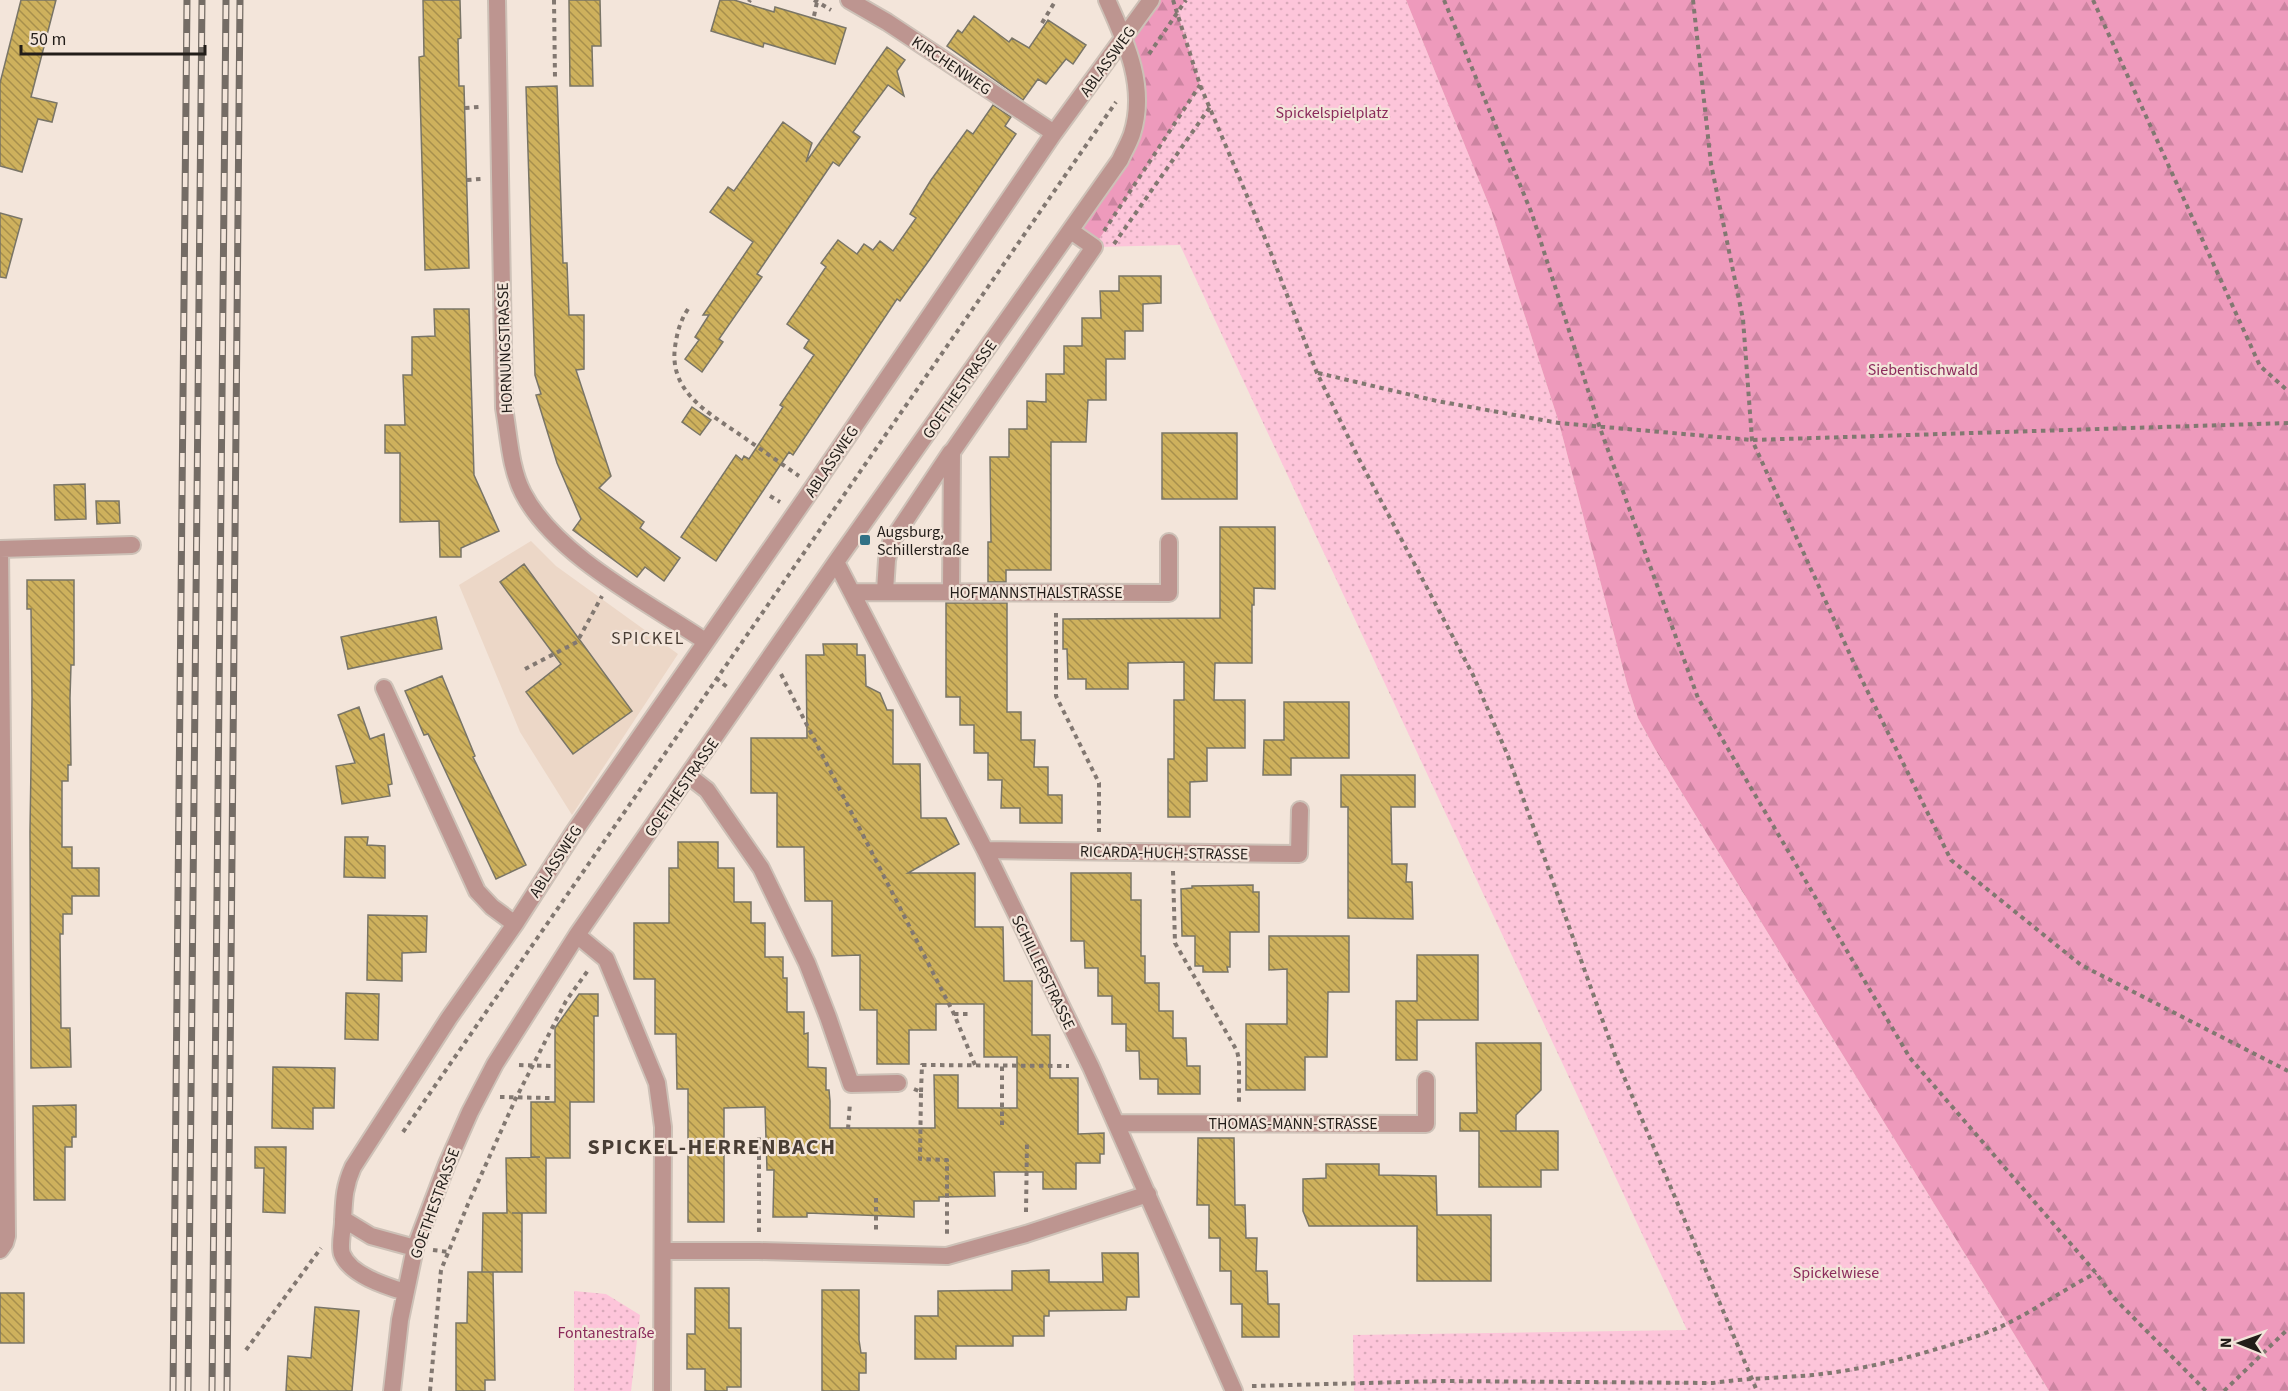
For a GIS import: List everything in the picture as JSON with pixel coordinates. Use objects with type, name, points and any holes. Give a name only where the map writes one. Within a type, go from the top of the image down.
[{"type":"street","name":"HORNUNGSTRASSE","points":[[497,0],[504,408],[513,463],[522,491],[538,518],[572,551],[705,641]]},
{"type":"street","name":"KIRCHENWEG","points":[[849,0],[888,22],[1054,133]]},
{"type":"street","name":"GOETHESTRASSE","points":[[392,1391],[405,1292],[415,1248],[447,1164],[495,1064],[577,935],[836,562],[1120,160],[1132,133],[1137,103],[1135,75],[1125,38],[1107,0]]},
{"type":"street","name":"ABLASSWEG","points":[[405,1292],[380,1284],[350,1265],[342,1253],[344,1186],[353,1167],[580,822],[814,486],[1054,133],[1151,0]]},
{"type":"street","points":[[1071,231],[1094,247]]},
{"type":"street","name":"GOETHESTRASSE","points":[[885,591],[891,542],[1094,247]]},
{"type":"street","name":"GOETHESTRASSE","points":[[951,592],[952,452]]},
{"type":"street","name":"HOFMANNSTHALSTRASSE","points":[[852,592],[1169,593],[1169,542]]},
{"type":"street","points":[[0,1250],[7,1236],[0,549],[132,545]]},
{"type":"street","name":"SCHILLERSTRASSE","points":[[836,562],[985,850],[1091,1067],[1233,1389]]},
{"type":"street","points":[[384,688],[477,891],[492,907],[515,924]]},
{"type":"street","points":[[688,776],[707,790],[761,868],[807,963],[850,1084],[898,1083]]},
{"type":"street","name":"RICARDA-HUCH-STRASSE","points":[[985,850],[1299,854],[1300,810]]},
{"type":"street","points":[[577,935],[606,959],[657,1083],[663,1127],[662,1391]]},
{"type":"street","name":"THOMAS-MANN-STRASSE","points":[[1117,1123],[1425,1124],[1426,1080]]},
{"type":"street","points":[[663,1251],[946,1256],[1026,1234],[1148,1194]]},
{"type":"street","points":[[343,1219],[371,1236],[415,1248]]},
{"type":"path","points":[[554,0],[555,78]]},
{"type":"path","points":[[814,16],[818,0]]},
{"type":"path","points":[[1042,23],[1056,0]]},
{"type":"path","points":[[1173,0],[1200,85],[1267,243],[1317,373],[1359,459],[1473,675],[1508,756],[1616,1058],[1757,1391]]},
{"type":"path","points":[[397,1140],[1186,0]]},
{"type":"path","points":[[1444,0],[1532,214],[1600,428],[1698,698],[1910,1058],[2096,1274],[2114,1298],[2206,1391]]},
{"type":"path","points":[[1693,0],[1712,164],[1743,319],[1752,440],[1858,672],[1951,860],[2081,965],[2288,1071]]},
{"type":"path","points":[[2093,0],[2260,366],[2288,391]]},
{"type":"path","points":[[1094,247],[1200,85]]},
{"type":"path","points":[[688,309],[679,325],[674,350],[676,372],[687,394],[702,408],[814,486]]},
{"type":"path","points":[[1317,373],[1437,401],[1559,423],[1752,440],[2288,423]]},
{"type":"path","points":[[525,669],[577,642],[611,579]]},
{"type":"path","points":[[1056,592],[1056,696],[1099,783],[1099,851]]},
{"type":"path","points":[[771,655],[954,1014],[975,1065]]},
{"type":"path","points":[[716,678],[727,687]]},
{"type":"path","points":[[1173,852],[1175,943],[1238,1055],[1239,1123]]},
{"type":"path","points":[[430,1391],[441,1270],[516,1098],[566,1001],[600,953]]},
{"type":"path","points":[[954,1014],[969,1014]]},
{"type":"path","points":[[495,1064],[551,1066]]},
{"type":"path","points":[[946,1256],[947,1160],[920,1159],[922,1065],[1091,1067]]},
{"type":"path","points":[[1002,1066],[1002,1125]]},
{"type":"path","points":[[898,1083],[921,1092]]},
{"type":"path","points":[[478,1097],[550,1098]]},
{"type":"path","points":[[759,1134],[759,1251]]},
{"type":"path","points":[[1026,1234],[1027,1141]]},
{"type":"path","points":[[876,1198],[877,1254]]},
{"type":"path","points":[[246,1350],[322,1247]]},
{"type":"path","points":[[1233,1389],[1442,1381],[1713,1383],[1752,1378],[1813,1375],[1857,1369],[1984,1333],[2019,1318],[2065,1289],[2096,1274]]},
{"type":"path","points":[[2224,1391],[2288,1329]]},
{"type":"shaded area","points":[[531,541],[556,566],[678,654],[572,815],[520,732],[459,585]]},
{"type":"green space","points":[[1151,0],[1186,0],[1177,12],[1200,85],[1094,247],[1071,231],[1132,133],[1125,37]]},
{"type":"green space","points":[[1186,0],[1406,0],[1491,210],[1559,423],[1627,684],[1638,718],[2049,1391],[1354,1391],[1353,1335],[1687,1330],[1180,245],[1094,247],[1200,85],[1177,12]]},
{"type":"green space","name":"Siebentischwald","points":[[1406,0],[2288,0],[2288,1391],[2049,1391],[1638,718],[1627,684],[1559,423],[1491,210]]},
{"type":"green space","name":"Fontanestraße","points":[[574,1291],[606,1294],[640,1315],[631,1391],[574,1391]]},
{"type":"building","points":[[21,0],[56,0],[31,97],[57,103],[52,122],[38,119],[22,172],[0,166],[0,83]]},
{"type":"building","points":[[423,0],[460,0],[459,86],[464,86],[469,268],[425,270],[419,57],[424,56]]},
{"type":"building","points":[[569,0],[600,0],[601,46],[592,46],[593,86],[570,86]]},
{"type":"building","points":[[720,0],[734,0],[774,12],[775,7],[846,28],[835,64],[764,43],[763,47],[711,31]]},
{"type":"building","points":[[974,16],[1009,42],[1012,38],[1029,48],[1048,20],[1086,45],[1073,64],[1066,59],[1046,84],[1038,79],[1023,100],[947,46],[958,30],[962,33]]},
{"type":"building","points":[[887,47],[905,60],[897,71],[904,96],[888,85],[853,132],[860,137],[839,166],[833,162],[757,274],[762,277],[719,339],[723,342],[702,372],[685,359],[699,340],[695,337],[709,315],[703,315],[753,242],[710,212],[728,187],[734,191],[783,122],[812,143],[806,162]]},
{"type":"building","points":[[557,86],[563,263],[567,263],[569,315],[584,315],[584,369],[576,370],[611,476],[599,488],[644,522],[640,528],[680,558],[664,581],[645,567],[637,577],[573,530],[581,519],[557,463],[536,395],[541,394],[535,375],[526,87]]},
{"type":"building","points":[[993,105],[1011,117],[1005,126],[1016,134],[900,301],[897,299],[793,455],[789,452],[716,561],[681,537],[736,455],[742,460],[744,456],[749,459],[783,407],[780,405],[814,355],[804,348],[809,340],[787,324],[826,267],[821,263],[838,240],[857,254],[864,244],[873,250],[880,241],[893,251],[916,218],[910,214],[931,180],[967,130],[973,134]]},
{"type":"building","points":[[0,213],[22,219],[6,278],[0,277]]},
{"type":"building","points":[[1119,276],[1161,276],[1161,303],[1143,304],[1143,331],[1125,331],[1125,359],[1106,359],[1106,400],[1088,400],[1086,442],[1051,442],[1051,570],[1006,570],[1006,582],[988,582],[988,542],[991,542],[990,457],[1009,457],[1009,429],[1027,429],[1027,401],[1046,402],[1046,374],[1064,374],[1064,346],[1082,346],[1082,318],[1101,318],[1100,291],[1119,291]]},
{"type":"building","points":[[434,309],[469,309],[474,475],[499,531],[461,548],[461,557],[440,557],[439,521],[400,522],[400,453],[385,453],[385,425],[405,425],[403,375],[412,375],[412,337],[435,336]]},
{"type":"building","points":[[692,407],[711,420],[700,435],[682,422]]},
{"type":"building","points":[[1162,433],[1237,433],[1237,499],[1162,499]]},
{"type":"building","points":[[85,484],[86,519],[55,520],[54,485]]},
{"type":"building","points":[[96,501],[119,501],[120,523],[97,524]]},
{"type":"building","points":[[1220,527],[1275,527],[1275,589],[1254,588],[1252,663],[1215,663],[1214,700],[1245,700],[1245,748],[1207,748],[1207,781],[1190,782],[1190,817],[1168,817],[1168,759],[1174,759],[1174,700],[1184,700],[1184,662],[1128,663],[1128,689],[1086,689],[1086,679],[1068,679],[1067,649],[1063,649],[1063,619],[1220,618]]},
{"type":"building","points":[[524,564],[632,711],[573,754],[526,692],[561,664],[500,582]]},
{"type":"building","points":[[27,580],[74,580],[74,665],[71,665],[70,698],[71,765],[68,765],[68,781],[62,781],[62,847],[72,847],[72,868],[99,868],[99,896],[72,896],[72,914],[63,914],[63,934],[60,934],[61,1028],[70,1028],[71,1067],[31,1068],[32,699],[31,609],[27,609]]},
{"type":"building","points":[[946,603],[1007,603],[1007,712],[1021,712],[1021,740],[1035,740],[1034,767],[1048,767],[1048,795],[1062,795],[1062,823],[1020,823],[1020,808],[1001,808],[1002,780],[988,780],[988,753],[974,753],[974,725],[960,725],[960,697],[946,697]]},
{"type":"building","points":[[436,617],[442,649],[348,669],[341,637]]},
{"type":"building","points":[[823,644],[857,644],[857,655],[865,655],[866,686],[880,693],[887,710],[893,710],[893,764],[920,764],[921,818],[946,818],[959,844],[908,873],[975,873],[975,927],[1003,927],[1004,981],[1032,981],[1032,1035],[1050,1035],[1050,1078],[1078,1078],[1078,1134],[1104,1133],[1104,1154],[1100,1154],[1100,1163],[1076,1163],[1076,1189],[1043,1189],[1043,1172],[994,1172],[995,1196],[939,1197],[939,1201],[914,1201],[914,1217],[807,1213],[807,1217],[773,1217],[774,1170],[767,1170],[765,1107],[724,1108],[724,1222],[688,1222],[688,1089],[677,1089],[676,1034],[655,1034],[655,979],[634,979],[634,923],[669,923],[669,868],[678,868],[678,842],[718,842],[718,868],[734,868],[734,902],[751,902],[751,923],[765,923],[765,957],[783,957],[783,978],[787,978],[787,1012],[804,1012],[804,1034],[808,1033],[808,1067],[826,1068],[830,1128],[935,1128],[934,1075],[958,1075],[958,1108],[1017,1108],[1017,1057],[984,1057],[984,1004],[936,1004],[936,1030],[909,1030],[909,1064],[877,1064],[877,1010],[860,1010],[860,955],[832,956],[832,901],[805,901],[804,847],[777,847],[777,793],[751,793],[751,738],[807,738],[806,655],[824,655]]},
{"type":"building","points":[[442,676],[475,756],[473,757],[526,865],[496,879],[428,734],[424,735],[405,691]]},
{"type":"building","points":[[1284,702],[1349,702],[1349,758],[1291,758],[1291,775],[1263,775],[1264,740],[1284,740]]},
{"type":"building","points":[[359,707],[370,739],[384,734],[392,784],[388,785],[390,796],[342,804],[336,766],[355,763],[338,715]]},
{"type":"building","points":[[1341,775],[1415,775],[1415,807],[1391,807],[1392,864],[1407,864],[1406,882],[1412,882],[1413,919],[1348,918],[1348,807],[1341,807]]},
{"type":"building","points":[[345,837],[368,837],[367,845],[385,846],[385,878],[344,877]]},
{"type":"building","points":[[1071,873],[1131,873],[1131,900],[1141,900],[1141,956],[1145,956],[1145,983],[1159,983],[1159,1011],[1173,1011],[1173,1038],[1186,1038],[1187,1066],[1200,1066],[1200,1094],[1158,1094],[1158,1079],[1140,1079],[1139,1051],[1126,1051],[1126,1024],[1112,1024],[1112,996],[1098,996],[1098,968],[1085,968],[1084,941],[1071,941]]},
{"type":"building","points":[[1253,885],[1253,892],[1259,892],[1259,932],[1230,932],[1228,972],[1203,972],[1203,966],[1195,966],[1195,936],[1182,936],[1181,889],[1192,888],[1192,886]]},
{"type":"building","points":[[368,915],[427,916],[426,952],[402,953],[402,981],[367,980]]},
{"type":"building","points":[[1269,936],[1349,936],[1349,992],[1328,992],[1327,1057],[1305,1057],[1305,1090],[1246,1090],[1246,1024],[1287,1024],[1287,969],[1269,970]]},
{"type":"building","points":[[1417,955],[1478,955],[1478,1020],[1417,1020],[1417,1060],[1396,1060],[1396,1001],[1417,1001]]},
{"type":"building","points":[[346,993],[379,994],[378,1040],[345,1039]]},
{"type":"building","points":[[579,994],[598,994],[598,1016],[594,1016],[594,1102],[570,1102],[570,1158],[546,1158],[546,1213],[522,1213],[522,1272],[482,1272],[483,1213],[507,1213],[506,1158],[540,1157],[531,1157],[531,1102],[555,1102],[555,1028]]},
{"type":"building","points":[[1476,1043],[1541,1043],[1541,1090],[1516,1115],[1516,1131],[1558,1131],[1558,1170],[1541,1170],[1541,1187],[1479,1187],[1479,1131],[1460,1131],[1460,1113],[1477,1113]]},
{"type":"building","points":[[273,1067],[335,1068],[334,1108],[313,1108],[313,1129],[272,1128]]},
{"type":"building","points":[[76,1105],[76,1137],[72,1137],[72,1147],[65,1147],[65,1200],[34,1200],[33,1106]]},
{"type":"building","points":[[1198,1138],[1234,1138],[1235,1205],[1245,1205],[1246,1238],[1257,1238],[1256,1271],[1267,1271],[1268,1304],[1279,1304],[1279,1337],[1242,1337],[1242,1304],[1231,1304],[1231,1271],[1220,1271],[1220,1238],[1209,1238],[1209,1205],[1197,1205]]},
{"type":"building","points":[[255,1147],[286,1147],[285,1213],[263,1212],[264,1168],[255,1168]]},
{"type":"building","points":[[1326,1164],[1379,1164],[1379,1175],[1436,1176],[1437,1215],[1491,1215],[1491,1281],[1417,1281],[1417,1226],[1309,1226],[1303,1211],[1303,1179],[1326,1178]]},
{"type":"building","points":[[1102,1253],[1138,1253],[1139,1297],[1127,1297],[1126,1310],[1049,1311],[1049,1316],[1044,1316],[1044,1336],[1013,1336],[1013,1346],[956,1346],[956,1359],[915,1359],[915,1316],[938,1316],[938,1291],[1012,1290],[1012,1271],[1049,1270],[1049,1282],[1103,1282]]},
{"type":"building","points":[[468,1272],[493,1272],[495,1380],[485,1380],[485,1391],[456,1391],[456,1323],[467,1323]]},
{"type":"building","points":[[695,1288],[729,1288],[729,1328],[741,1328],[741,1387],[727,1387],[727,1391],[705,1391],[705,1369],[687,1369],[687,1334],[695,1334]]},
{"type":"building","points":[[822,1290],[859,1290],[859,1340],[861,1353],[866,1353],[866,1373],[859,1373],[859,1391],[822,1391]]},
{"type":"building","points":[[0,1293],[24,1293],[24,1343],[0,1343]]},
{"type":"building","points":[[315,1307],[359,1311],[352,1391],[286,1391],[288,1356],[311,1358]]},
{"type":"railway","points":[[173,1391],[187,0]]},
{"type":"railway","points":[[188,1391],[202,0]]},
{"type":"railway","points":[[212,1391],[226,0]]},
{"type":"railway","points":[[227,1391],[240,0]]},
{"type":"place","name":"Augsburg, Schillerstraße","points":[[865,540]]},
{"type":"district","name":"SPICKEL","points":[[648,638]]},
{"type":"district","name":"SPICKEL-HERRENBACH","points":[[712,1146]]},
{"type":"park label","name":"Spickelspielplatz","points":[[1332,112]]},
{"type":"park label","name":"Spickelwiese","points":[[1836,1272]]}]
